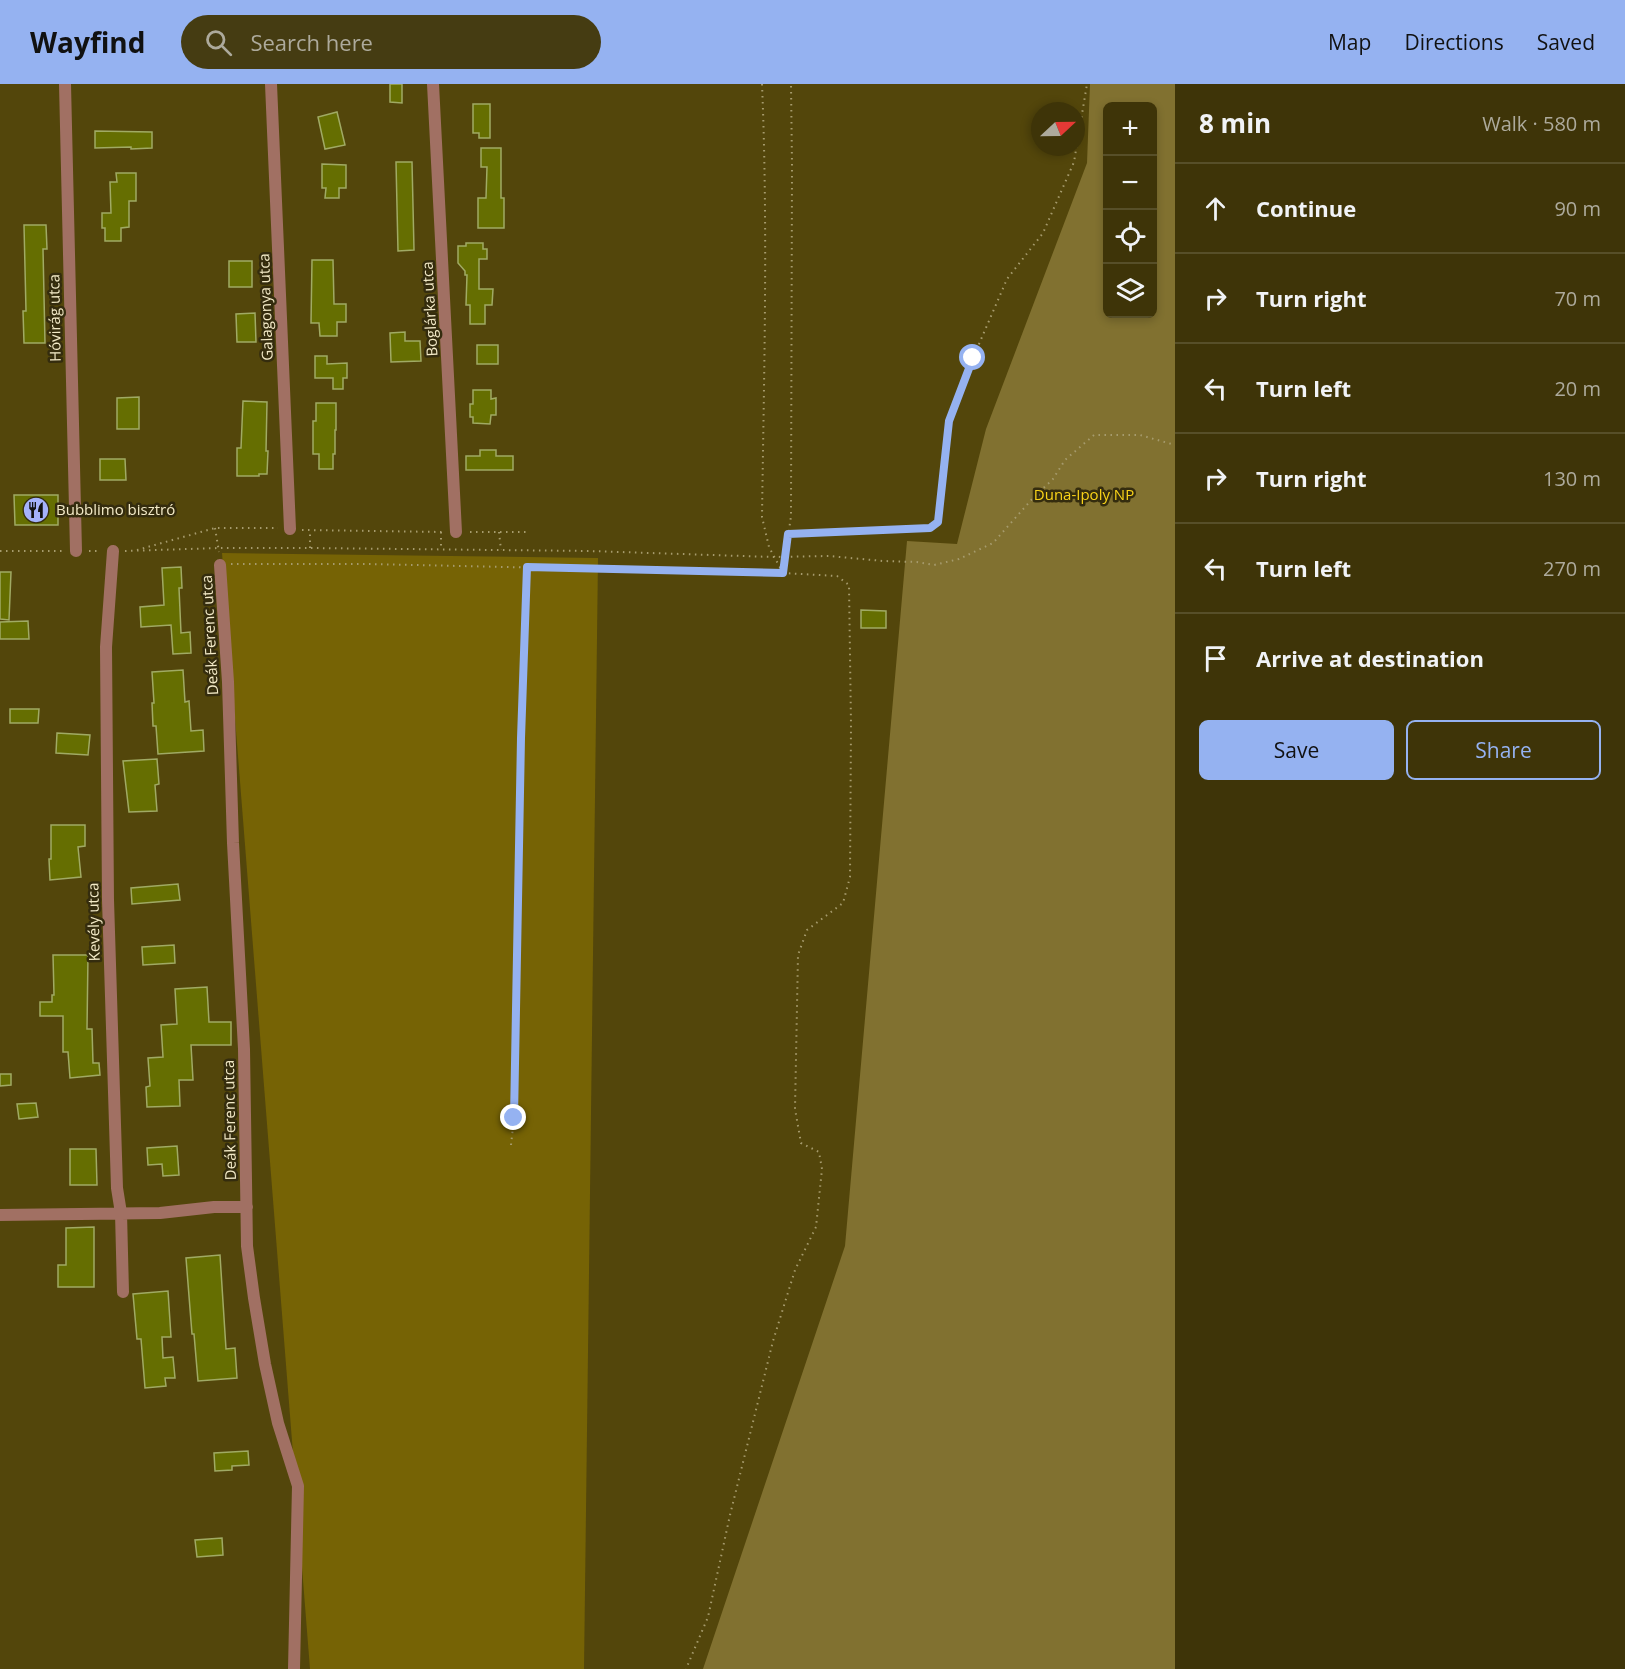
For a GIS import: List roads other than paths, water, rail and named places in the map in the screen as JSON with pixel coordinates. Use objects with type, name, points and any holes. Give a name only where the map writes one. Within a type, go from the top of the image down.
[{"type":"street","name":"Hóvirág utca","points":[[65,84],[76,551]]},
{"type":"street","name":"Galagonya utca","points":[[271,84],[290,529]]},
{"type":"street","name":"Boglárka utca","points":[[433,84],[456,532]]},
{"type":"street","name":"Kevély utca","points":[[113,552],[106,647],[108,900],[117,1188],[121,1214],[123,1292]]},
{"type":"street","name":"Deák Ferenc utca","points":[[220,564],[228,682],[233,843],[244,1049],[247,1245],[265,1364],[278,1423],[298,1485],[294,1669]]},
{"type":"street","points":[[0,1215],[160,1213],[214,1207],[247,1207]]},
{"type":"place","name":"Bubblimo bisztró","points":[[36,510]]},
{"type":"park label","name":"Duna-Ipoly NP","points":[[1084,495]]}]
